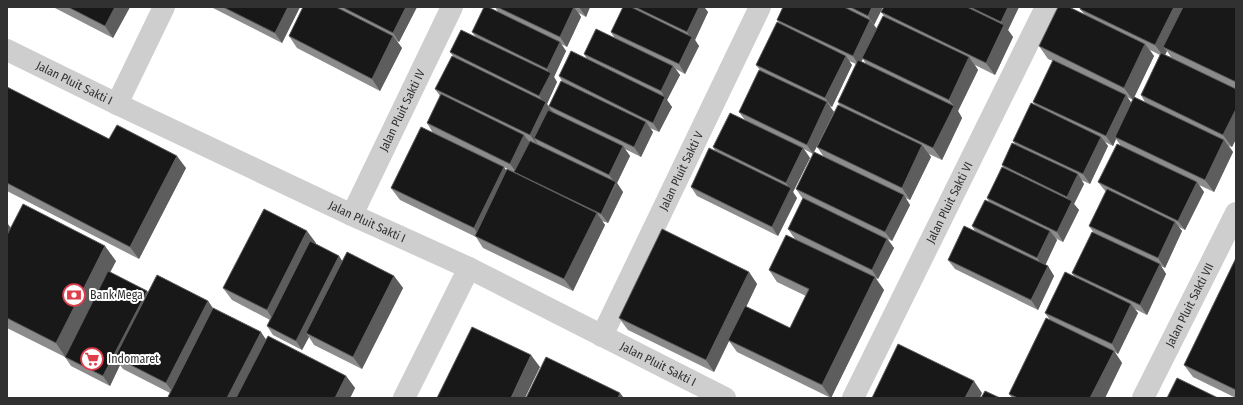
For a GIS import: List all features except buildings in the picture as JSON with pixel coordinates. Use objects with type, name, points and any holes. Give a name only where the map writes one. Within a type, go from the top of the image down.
[{"type":"street","points":[[117,104],[164,7]]},
{"type":"street","name":"Jalan Pluit Sakti IV","points":[[352,215],[452,7]]},
{"type":"street","name":"Jalan Pluit Sakti V","points":[[602,336],[760,7]]},
{"type":"street","name":"Jalan Pluit Sakti VI","points":[[853,398],[1046,7]]},
{"type":"street","name":"Jalan Pluit Sakti I","points":[[7,50],[117,104],[352,215],[470,268],[725,398]]},
{"type":"street","name":"Jalan Pluit Sakti VII","points":[[1143,398],[1236,212]]},
{"type":"street","points":[[404,398],[470,268]]},
{"type":"place","name":"Bank Mega","points":[[74,295]]},
{"type":"place","name":"Indomaret","points":[[92,359]]}]
